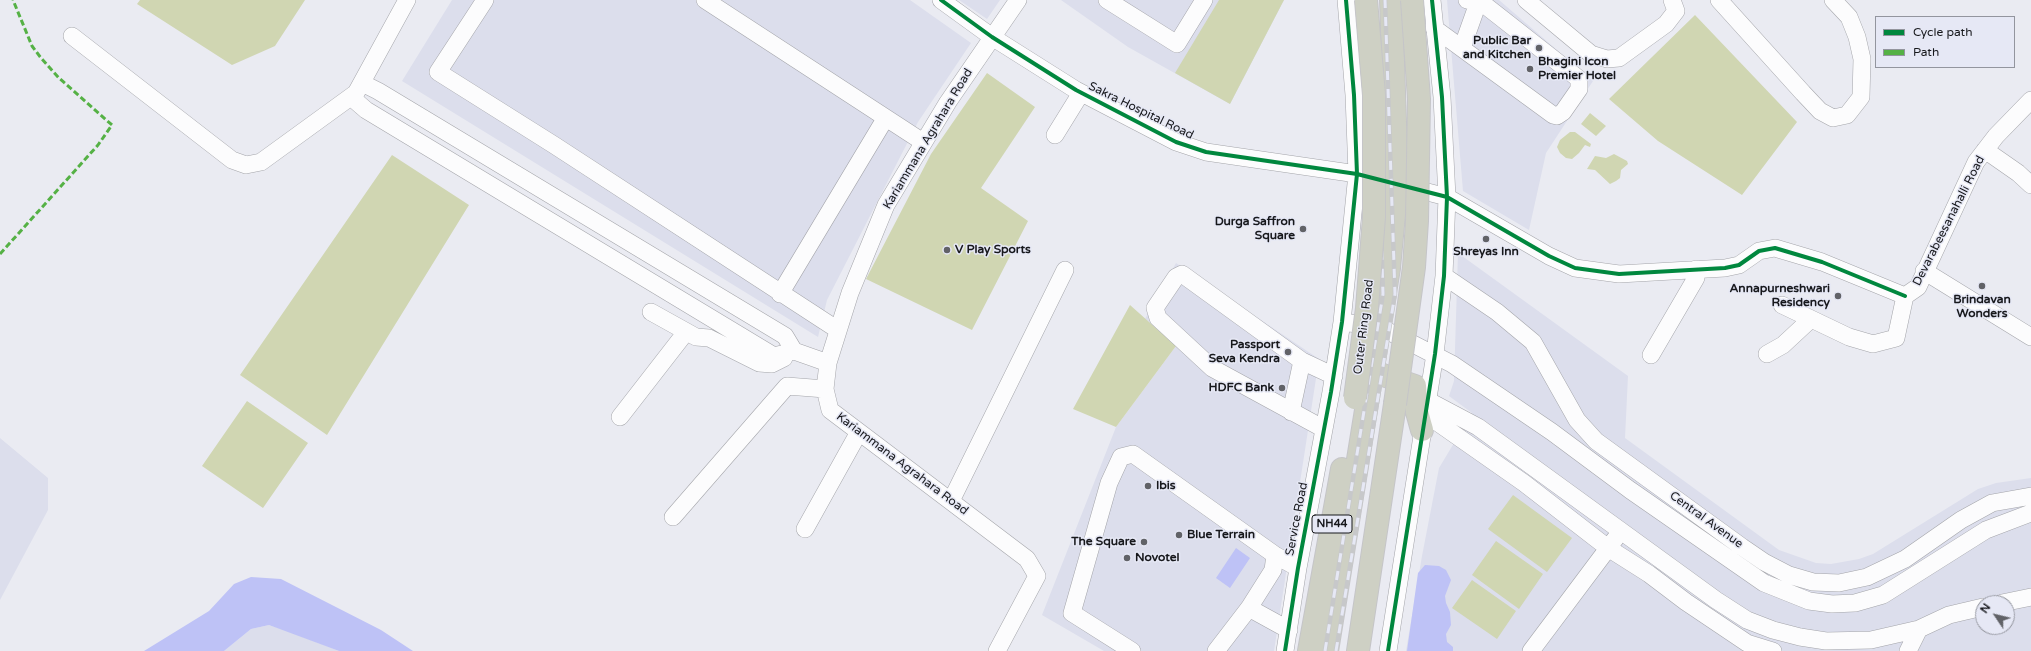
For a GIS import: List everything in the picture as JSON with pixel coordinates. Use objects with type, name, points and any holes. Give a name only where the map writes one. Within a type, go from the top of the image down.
[{"type":"highway","name":"Outer Ring Road","points":[[1309,651],[1354,398],[1367,308],[1374,217],[1374,95],[1366,0]]},
{"type":"highway","points":[[1358,651],[1396,404],[1414,267],[1417,221],[1419,99],[1412,0]]},
{"type":"highway","points":[[1327,651],[1388,275],[1397,183],[1391,8]]},
{"type":"highway","points":[[1373,372],[1415,386],[1417,412],[1424,414]]},
{"type":"street","points":[[72,36],[232,160],[246,165],[261,162],[356,93],[406,0]]},
{"type":"street","points":[[485,0],[438,72],[554,145],[780,294],[838,330]]},
{"type":"street","points":[[705,0],[923,142]]},
{"type":"street","name":"Sakra Hospital Road","points":[[941,0],[992,37],[1081,93],[1176,142],[1206,152],[1358,174],[1397,183]]},
{"type":"street","name":"Kariammana Agrahara Road","points":[[996,651],[1038,576],[1027,559],[830,410],[825,389],[828,363],[850,293],[886,205],[923,142],[1018,0]]},
{"type":"street","points":[[1107,0],[1177,44],[1204,0]]},
{"type":"street","name":"Service Road","points":[[1285,651],[1298,568],[1333,384],[1342,322],[1358,174],[1354,95],[1346,0]]},
{"type":"street","points":[[1526,0],[1591,54],[1607,59],[1619,58],[1666,24],[1676,11],[1672,0]]},
{"type":"street","points":[[1720,0],[1820,111],[1833,118],[1847,115],[1861,97],[1862,59],[1857,37],[1849,18],[1833,0]]},
{"type":"street","points":[[1434,28],[1553,115],[1557,116],[1563,112],[1579,89],[1579,78],[1486,6],[1472,2],[1462,48]]},
{"type":"street","points":[[1348,22],[1391,8],[1432,5],[1442,98],[1447,197],[1444,276],[1435,354],[1424,414],[1388,651]]},
{"type":"street","points":[[362,83],[378,91],[785,336],[791,352]]},
{"type":"street","points":[[1055,135],[1081,93]]},
{"type":"street","points":[[351,97],[366,110],[774,356],[791,352],[828,363]]},
{"type":"street","name":"Devarabeesanahalli Road","points":[[1397,183],[1447,197],[1549,256],[1575,268],[1619,274],[1696,270],[1739,265],[1759,251],[1775,248],[1822,262],[1905,296],[1918,287],[1924,271],[1976,162],[1985,150],[2029,105]]},
{"type":"street","points":[[780,294],[885,118]]},
{"type":"street","points":[[1985,150],[2018,173],[2031,185]]},
{"type":"street","points":[[951,501],[1065,270]]},
{"type":"street","points":[[1651,355],[1696,278],[1696,270]]},
{"type":"street","points":[[1924,271],[2031,337]]},
{"type":"street","points":[[1324,429],[1212,368],[1158,318],[1155,308],[1176,276],[1182,274],[1333,384]]},
{"type":"street","name":"Central Avenue","points":[[1444,276],[1497,312],[1533,342],[1577,420],[1596,442],[1748,550],[1789,575],[1813,582],[1839,582],[1867,578],[1905,559],[1961,520],[1992,503],[2031,496]]},
{"type":"street","points":[[1782,305],[1849,337],[1873,344],[1896,338],[1905,296]]},
{"type":"street","points":[[651,312],[696,337],[709,338],[759,363],[772,364],[783,361],[791,352]]},
{"type":"street","points":[[1767,354],[1783,346],[1811,319]]},
{"type":"street","name":"Central Avenue","points":[[1342,322],[1380,327],[1435,354],[1516,407],[1630,490],[1764,583],[1809,601],[1832,604],[1855,603],[1883,595],[1903,584],[1986,530],[2031,513]]},
{"type":"street","points":[[620,417],[686,332]]},
{"type":"street","points":[[1291,412],[1302,361]]},
{"type":"street","points":[[674,517],[787,386],[825,389]]},
{"type":"street","points":[[1424,414],[1478,427],[1555,482],[1620,532],[1716,600],[1747,620],[1773,630],[1800,637],[1846,642],[1871,640],[1918,629],[1949,615],[1975,609]]},
{"type":"street","points":[[1424,414],[1524,483],[1608,548],[1747,643],[1773,651]]},
{"type":"street","points":[[805,529],[859,432]]},
{"type":"street","points":[[1132,651],[1072,613],[1109,483],[1121,457],[1133,454],[1275,555],[1298,568]]},
{"type":"street","points":[[1538,649],[1620,532]]},
{"type":"street","points":[[1216,651],[1249,608],[1273,570],[1275,555]]},
{"type":"street","points":[[2015,600],[2031,597]]},
{"type":"street","points":[[1249,608],[1289,630]]},
{"type":"street","points":[[1908,651],[1918,629]]},
{"type":"shaded area","points":[[452,0],[910,0],[971,43],[918,122],[827,300],[818,337],[402,81]]},
{"type":"shaded area","points":[[959,0],[1000,0],[987,19]]},
{"type":"shaded area","points":[[1061,0],[1284,0],[1230,104],[1128,47]]},
{"type":"shaded area","points":[[1447,0],[1499,0],[1593,81],[1546,153],[1529,230],[1463,191]]},
{"type":"shaded area","points":[[1458,253],[1628,376],[1625,438],[1779,550],[1816,563],[1831,564],[1859,559],[1873,554],[1978,489],[1996,483],[2031,478],[2031,651],[1406,651],[1439,468],[1472,413],[1449,396],[1454,381]]},
{"type":"shaded area","points":[[1176,263],[1319,359],[1274,651],[1104,651],[1042,615],[1116,427],[1176,346],[1145,319]]},
{"type":"shaded area","points":[[0,438],[48,478],[48,510],[0,600]]},
{"type":"shaded area","points":[[269,625],[339,651],[224,651],[251,629]]},
{"type":"green space","points":[[140,0],[305,0],[275,46],[232,65],[137,4]]},
{"type":"green space","points":[[1219,0],[1284,0],[1230,104],[1175,73]]},
{"type":"green space","points":[[1695,15],[1797,122],[1742,195],[1658,141],[1609,99]]},
{"type":"green space","name":"V Play Sports","points":[[987,73],[1035,107],[981,188],[1028,221],[972,330],[866,279],[931,154]]},
{"type":"green space","points":[[1590,113],[1606,126],[1596,136],[1581,124]]},
{"type":"green space","points":[[1570,132],[1575,132],[1591,144],[1590,147],[1585,145],[1572,159],[1566,158],[1560,153],[1557,147],[1560,140]]},
{"type":"green space","points":[[1614,154],[1627,161],[1628,164],[1621,170],[1620,178],[1616,181],[1610,184],[1595,170],[1587,169],[1595,156],[1606,158]]},
{"type":"green space","points":[[392,155],[469,205],[327,435],[240,375]]},
{"type":"green space","points":[[1130,305],[1176,346],[1116,427],[1073,409]]},
{"type":"green space","points":[[247,401],[308,443],[263,508],[202,466]]},
{"type":"green space","points":[[1513,495],[1572,538],[1547,572],[1488,529]]},
{"type":"green space","points":[[1496,541],[1543,574],[1519,609],[1472,575]]},
{"type":"green space","points":[[1472,580],[1516,611],[1497,639],[1452,608]]},
{"type":"water","points":[[1236,548],[1250,558],[1230,588],[1216,578]]},
{"type":"water","points":[[1425,565],[1439,566],[1446,570],[1451,580],[1445,596],[1450,612],[1451,625],[1446,634],[1447,642],[1453,647],[1453,651],[1407,651],[1418,573]]},
{"type":"water","points":[[251,577],[281,579],[381,630],[413,651],[339,651],[269,625],[251,629],[224,651],[144,651],[209,611],[234,584]]},
{"type":"railway","points":[[1325,651],[1383,294],[1374,0]]},
{"type":"railway","points":[[1336,651],[1395,294],[1385,0]]},
{"type":"marked path","points":[[0,254],[98,145],[112,125],[59,78],[41,58],[32,46],[13,0]]},
{"type":"cycle path","points":[[941,0],[992,37],[1076,90],[1176,142],[1206,152],[1357,174],[1447,197],[1549,256],[1575,268],[1619,274],[1725,268],[1739,265],[1759,251],[1775,248],[1822,262],[1905,296]]},
{"type":"cycle path","points":[[1285,651],[1298,568],[1331,392],[1342,322],[1357,174],[1354,95],[1346,0]]},
{"type":"cycle path","points":[[1388,651],[1435,354],[1444,276],[1447,197],[1442,97],[1432,0]]},
{"type":"place","name":"Public Bar and Kitchen","points":[[1539,48]]},
{"type":"place","name":"Bhagini Icon Premier Hotel","points":[[1530,69]]},
{"type":"place","name":"Durga Saffron Square","points":[[1303,229]]},
{"type":"place","name":"Shreyas Inn","points":[[1486,239]]},
{"type":"place","name":"V Play Sports","points":[[947,250]]},
{"type":"place","name":"Brindavan Wonders","points":[[1982,286]]},
{"type":"place","name":"Annapurneshwari Residency","points":[[1838,296]]},
{"type":"place","name":"Passport Seva Kendra","points":[[1288,352]]},
{"type":"place","name":"HDFC Bank","points":[[1282,388]]},
{"type":"place","name":"Ibis","points":[[1148,486]]},
{"type":"place","name":"Blue Terrain","points":[[1179,535]]},
{"type":"place","name":"The Square","points":[[1144,542]]},
{"type":"place","name":"Novotel","points":[[1127,558]]}]
